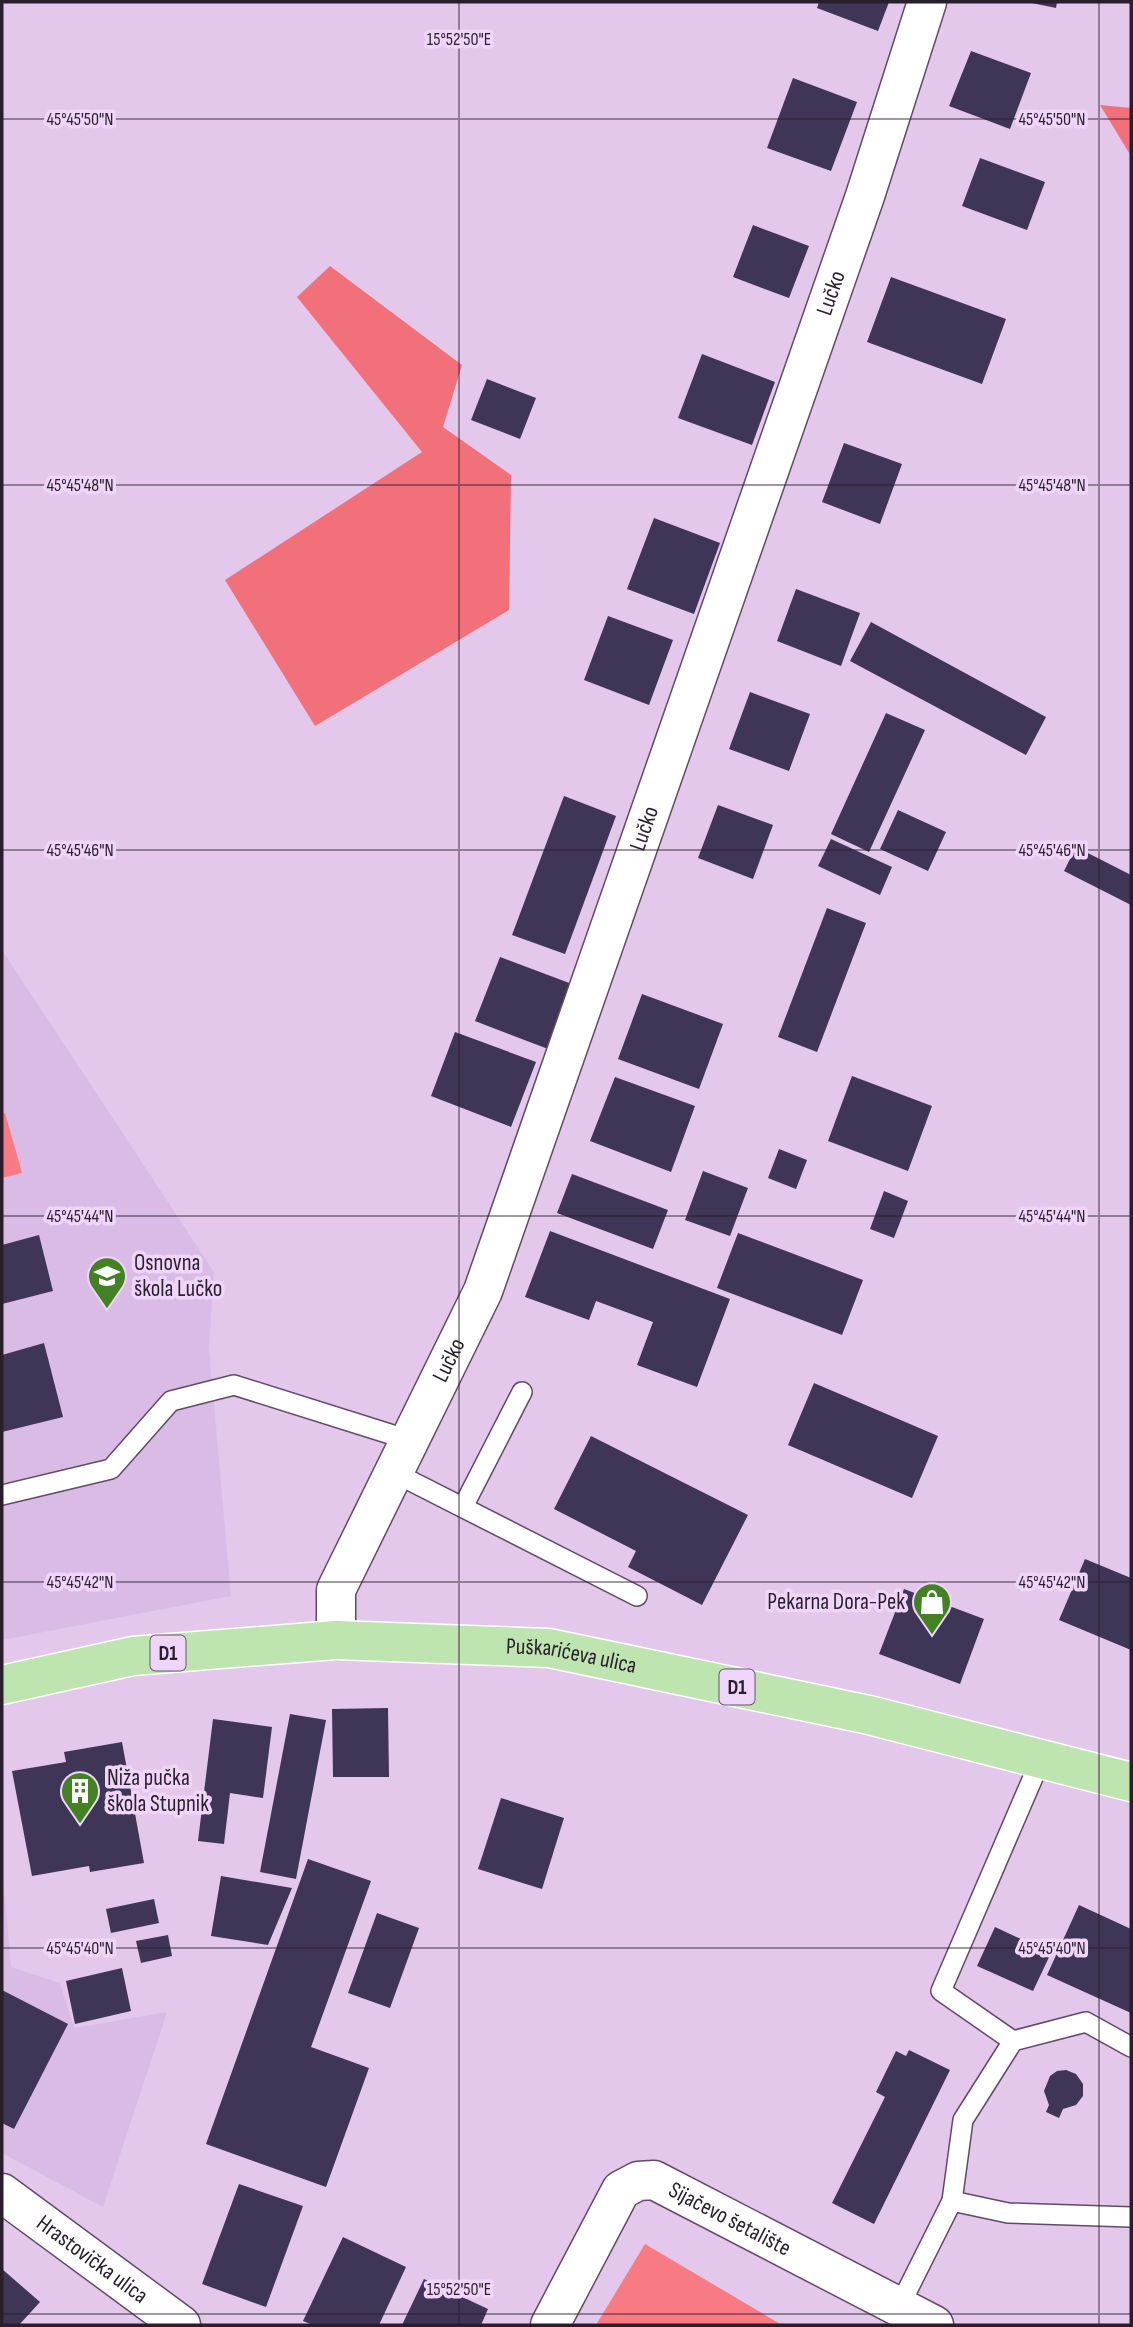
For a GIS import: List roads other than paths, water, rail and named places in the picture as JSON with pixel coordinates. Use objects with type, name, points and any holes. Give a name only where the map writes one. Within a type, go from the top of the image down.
[{"type":"main road","name":"Puškarićeva ulica","points":[[2,1685],[133,1656],[336,1640],[549,1648],[869,1715],[1131,1782]]},
{"type":"street","name":"Lučko","points":[[336,1640],[335,1590],[484,1291],[861,209],[928,2]]},
{"type":"street","name":"Sijačevo šetalište","points":[[550,2325],[621,2190],[638,2181],[654,2180],[934,2325]]},
{"type":"street","name":"Hrastovička ulica","points":[[3,2195],[181,2325]]},
{"type":"lane","points":[[2,1495],[111,1469],[170,1401],[234,1385],[401,1456],[463,1507],[637,1596]]},
{"type":"lane","points":[[463,1507],[522,1392]]},
{"type":"lane","points":[[1013,2041],[941,1991],[1041,1759]]},
{"type":"lane","points":[[899,2307],[952,2201],[963,2120],[1013,2041],[1086,2022],[1131,2047]]},
{"type":"lane","points":[[952,2201],[1007,2213],[1131,2217]]},
{"type":"place","name":"Osnovna škola Lučko","points":[[107,1310]]},
{"type":"place","name":"Pekarna Dora-Pek","points":[[932,1636]]},
{"type":"place","name":"Niža pučka škola Stupnik","points":[[80,1825]]}]
